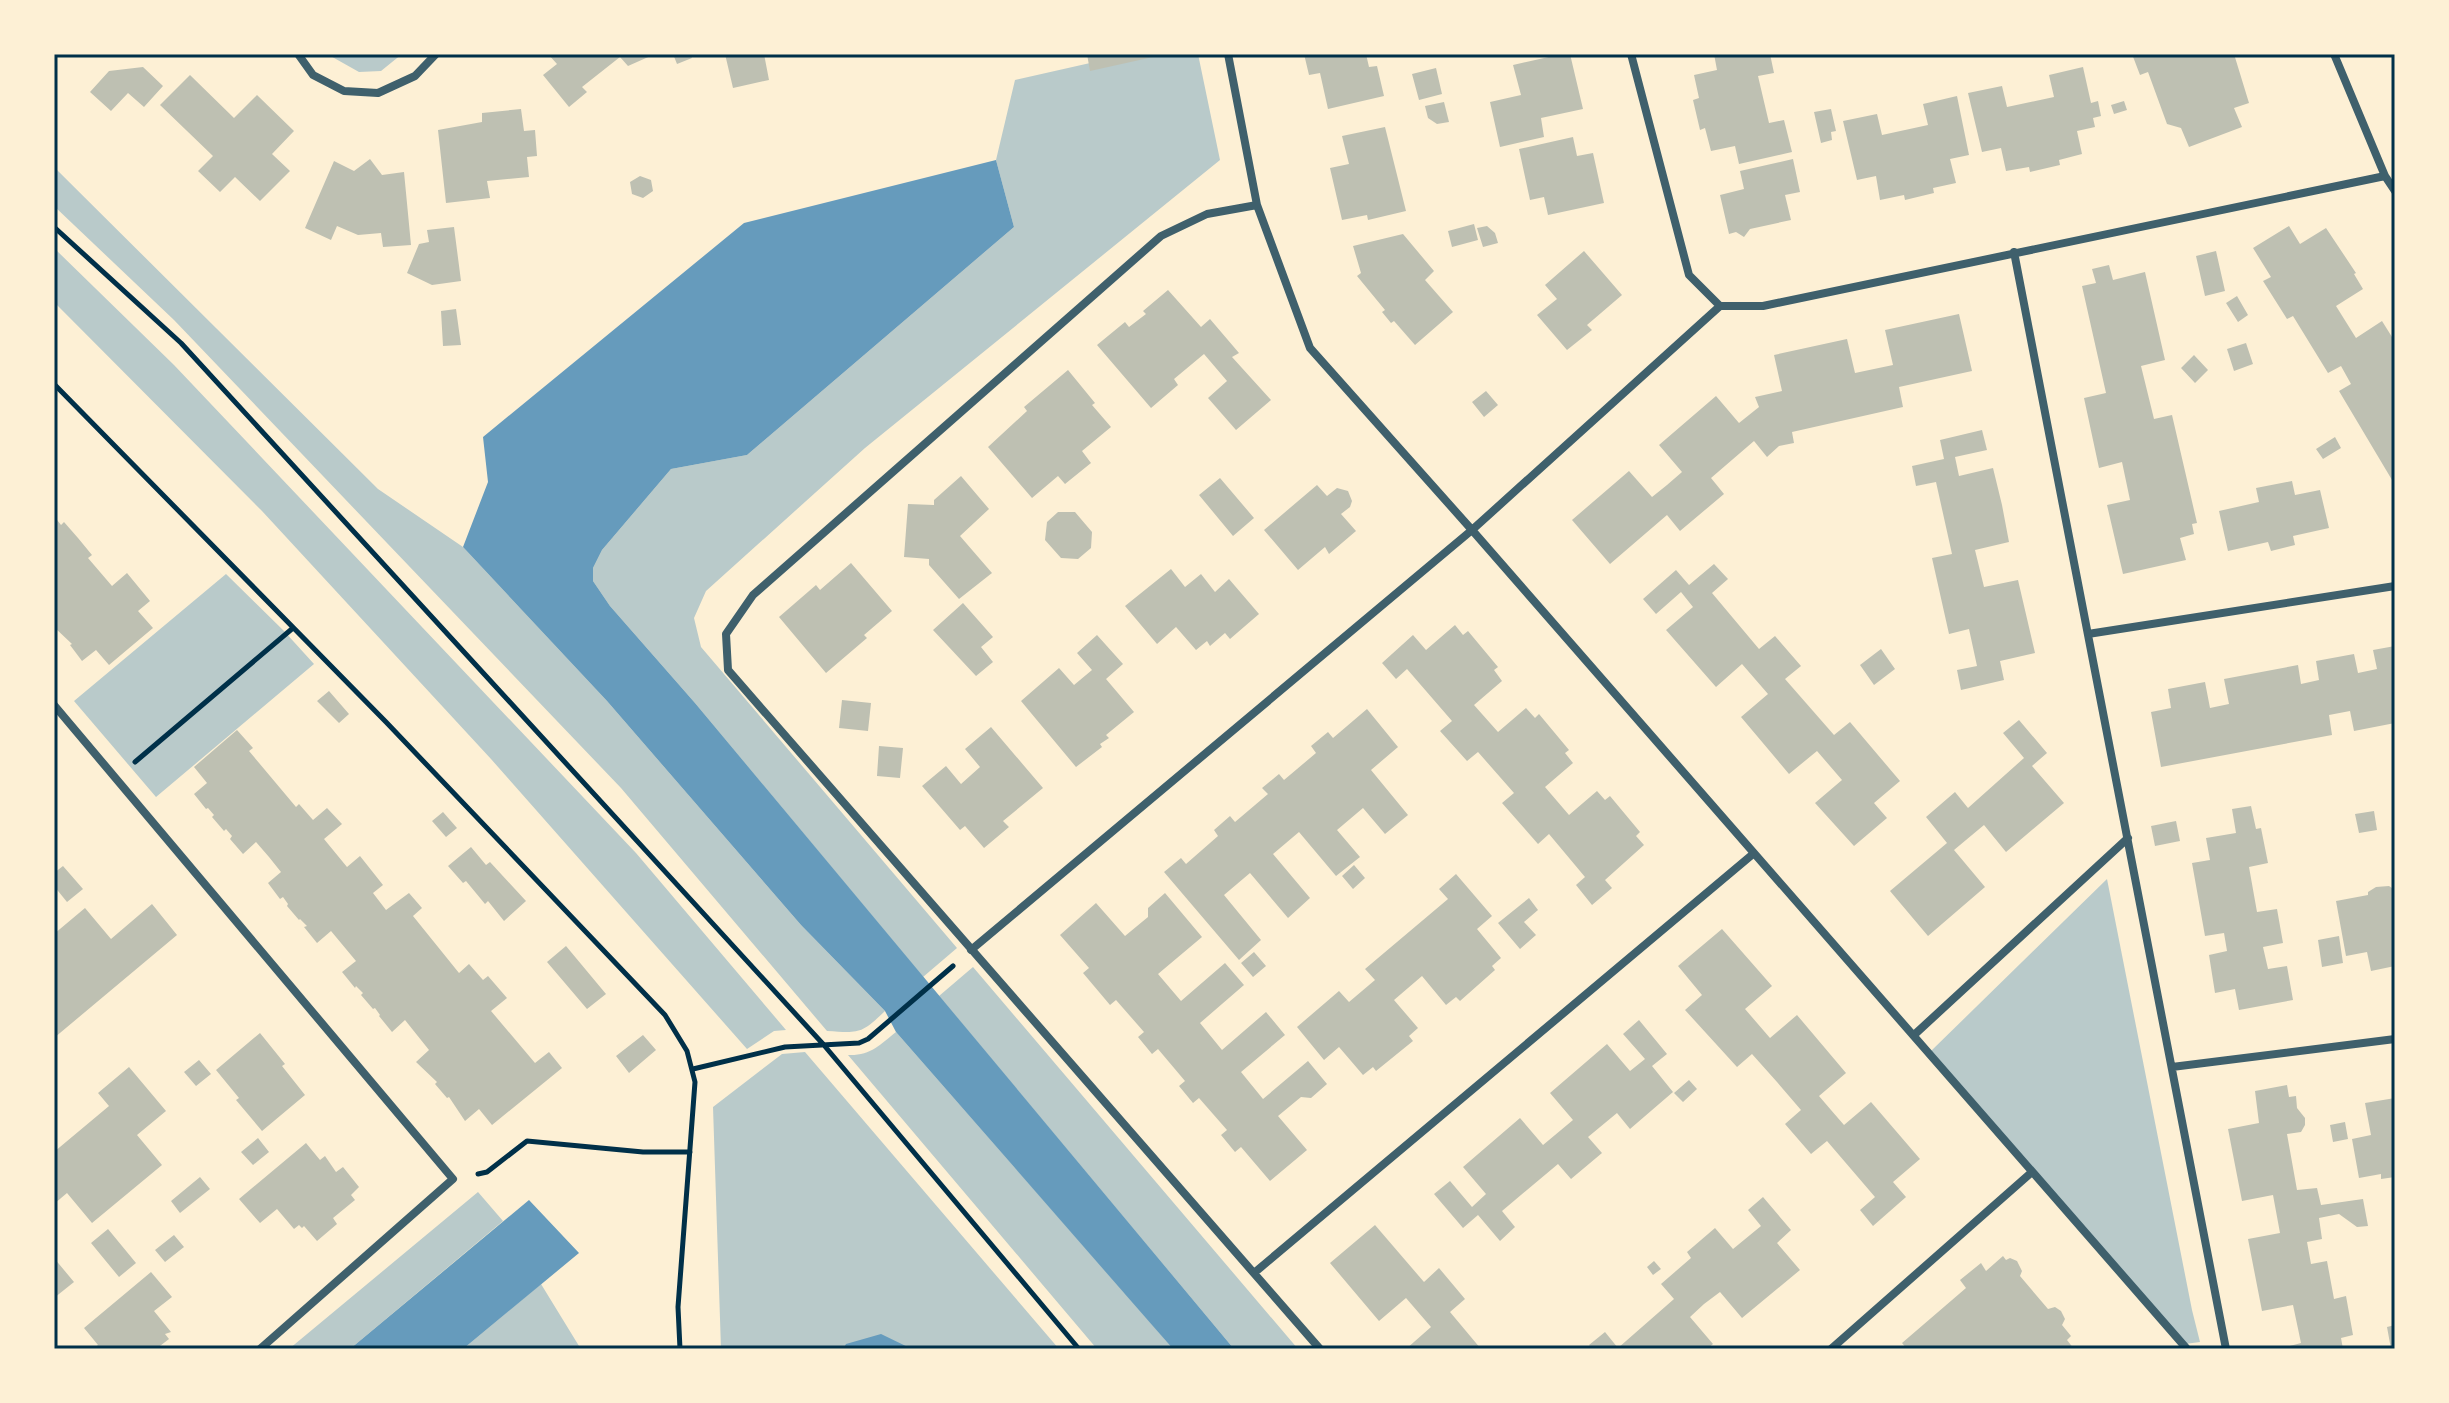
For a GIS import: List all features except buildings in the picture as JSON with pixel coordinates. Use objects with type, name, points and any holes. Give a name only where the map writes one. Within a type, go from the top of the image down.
[{"type":"street","points":[[298,54],[313,75],[344,91],[378,93],[415,76],[436,54]]},
{"type":"street","points":[[1228,54],[1257,205],[1310,348],[2187,1349]]},
{"type":"street","points":[[1631,54],[1689,275],[1720,306]]},
{"type":"street","points":[[2334,54],[2385,176],[2395,191]]},
{"type":"street","points":[[971,950],[1472,530],[1720,306],[1763,306],[2385,176]]},
{"type":"street","points":[[1257,205],[1207,214],[1161,236],[753,595],[726,634],[728,670],[1320,1349]]},
{"type":"street","points":[[2014,252],[2226,1349]]},
{"type":"street","points":[[2088,634],[2395,586]]},
{"type":"street","points":[[54,705],[453,1179],[260,1349]]},
{"type":"street","points":[[1914,1035],[2128,838]]},
{"type":"street","points":[[1254,1273],[1753,854]]},
{"type":"street","points":[[2172,1067],[2395,1039]]},
{"type":"street","points":[[1831,1349],[2032,1172]]},
{"type":"path","points":[[54,227],[181,343],[823,1044],[1079,1349]]},
{"type":"path","points":[[54,384],[407,744],[665,1015],[687,1051],[695,1082],[678,1307],[680,1349]]},
{"type":"path","points":[[116,778],[293,628]]},
{"type":"path","points":[[693,1069],[785,1047],[859,1043],[868,1039],[944,974]]},
{"type":"path","points":[[453,1179],[487,1172],[527,1141],[643,1152],[690,1152]]},
{"type":"shaded area","points":[[327,54],[402,54],[381,71],[359,72]]},
{"type":"shaded area","points":[[1130,54],[1198,54],[1220,160],[865,448],[706,591],[694,618],[701,647],[957,948],[923,977],[695,703],[610,606],[593,581],[593,568],[602,550],[671,469],[747,455],[1014,227],[996,160],[1015,80]]},
{"type":"shaded area","points":[[54,167],[378,489],[463,547],[607,701],[801,925],[885,1011],[859,1030],[827,1031],[621,788],[174,320],[54,206]]},
{"type":"shaded area","points":[[54,248],[174,365],[636,853],[786,1030],[774,1031],[747,1049],[491,759],[262,511],[54,302]]},
{"type":"shaded area","points":[[226,574],[314,664],[156,797],[74,701]]},
{"type":"shaded area","points":[[2107,879],[2200,1342],[2185,1344],[1931,1051]]},
{"type":"shaded area","points":[[973,967],[1298,1349],[1234,1349],[939,996]]},
{"type":"shaded area","points":[[896,1032],[1173,1349],[1097,1349],[848,1055],[869,1052]]},
{"type":"shaded area","points":[[805,1052],[1059,1349],[912,1349],[909,1346],[847,1344],[843,1349],[721,1349],[713,1107],[782,1054]]},
{"type":"shaded area","points":[[478,1192],[503,1221],[350,1349],[289,1349]]},
{"type":"shaded area","points":[[541,1284],[579,1346],[564,1349],[463,1349]]},
{"type":"water","points":[[996,160],[1014,227],[747,455],[671,469],[602,550],[593,568],[593,581],[610,606],[695,703],[1234,1349],[1173,1349],[896,1032],[885,1011],[801,925],[607,701],[463,547],[488,482],[483,437],[744,223]]},
{"type":"water","points":[[529,1200],[579,1253],[463,1349],[350,1349]]},
{"type":"water","points":[[881,1334],[912,1349],[843,1349],[846,1344]]}]
